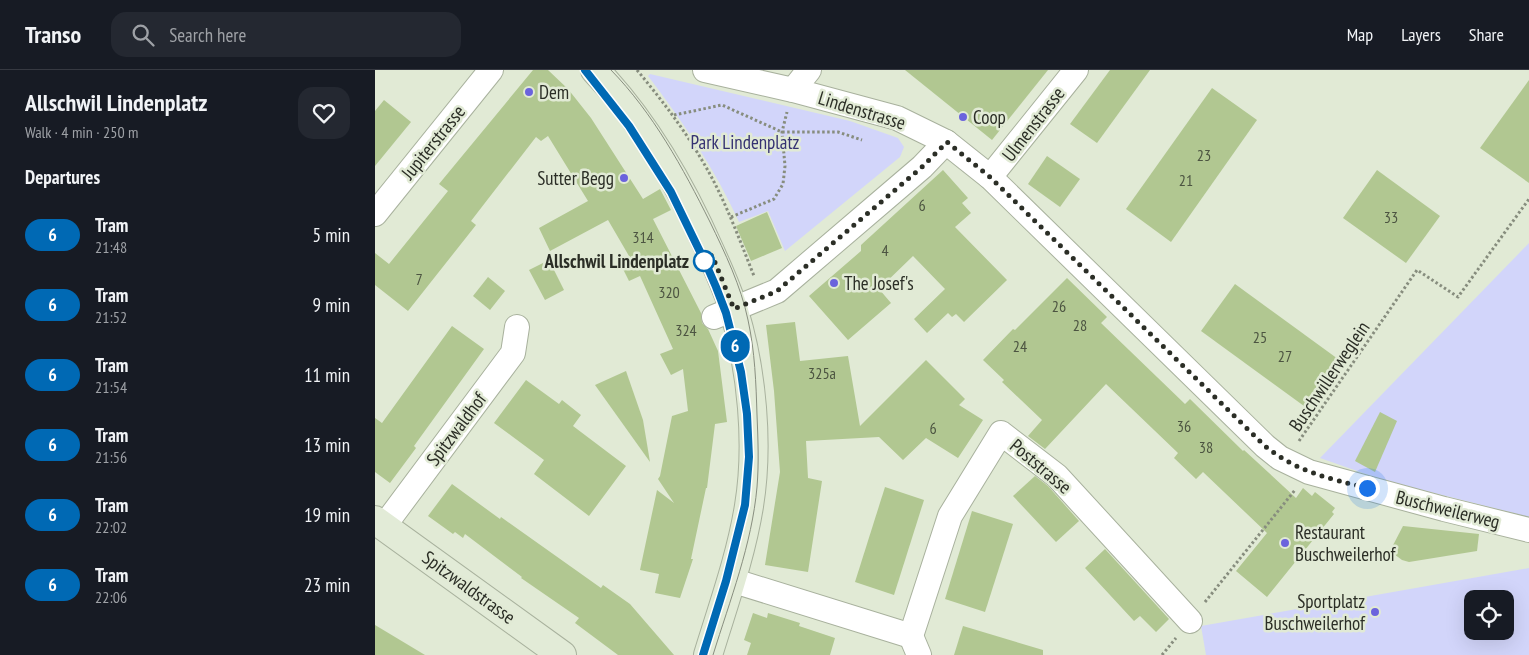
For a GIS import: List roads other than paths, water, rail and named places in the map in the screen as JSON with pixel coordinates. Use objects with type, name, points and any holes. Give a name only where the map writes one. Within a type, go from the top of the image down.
[{"type":"main road","points":[[604,73],[649,138],[678,185],[699,227],[724,313],[747,371],[753,419],[754,457],[749,505],[741,545],[708,655]]},
{"type":"main road","name":"Spitzwaldstrasse","points":[[380,523],[562,655]]},
{"type":"street","name":"Jupiterstrasse","points":[[375,214],[491,70]]},
{"type":"street","name":"Lindenstrasse","points":[[705,70],[793,90],[897,118],[947,142],[990,177],[1265,446],[1280,458],[1309,472]]},
{"type":"street","points":[[793,90],[809,70]]},
{"type":"street","name":"Ulmenstrasse","points":[[990,177],[1075,70]]},
{"type":"street","points":[[724,313],[777,291],[922,167],[947,142]]},
{"type":"street","name":"Spitzwaldhof","points":[[380,523],[513,353],[517,326]]},
{"type":"street","name":"Poststrasse","points":[[731,580],[915,645],[950,516],[1001,433],[1057,476],[1190,621]]},
{"type":"street","name":"Buschweilerweg","points":[[1309,472],[1529,530]]},
{"type":"tram line","points":[[585,70],[638,139],[695,241],[725,311],[743,382],[748,432],[747,481],[744,505],[727,581],[703,655]]},
{"type":"tram line","name":"6","points":[[585,70],[629,126],[671,192],[716,287],[726,313],[741,372],[747,414],[749,457],[745,505],[726,581],[703,655]]},
{"type":"tram line","points":[[611,70],[654,123],[689,182],[732,270],[745,307],[750,332],[754,356],[756,391],[757,487],[745,551],[713,655]]},
{"type":"place","name":"Dem","points":[[529,92]]},
{"type":"place","name":"Coop","points":[[963,117]]},
{"type":"place","name":"Sutter Begg","points":[[624,178]]},
{"type":"place","name":"Allschwil Lindenplatz","points":[[704,261]]},
{"type":"place","name":"The Josef's","points":[[834,283]]},
{"type":"place","name":"Restaurant Buschweilerhof","points":[[1285,543]]},
{"type":"place","name":"Sportplatz Buschweilerhof","points":[[1375,612]]},
{"type":"park label","name":"Park Lindenplatz","points":[[745,142]]}]
